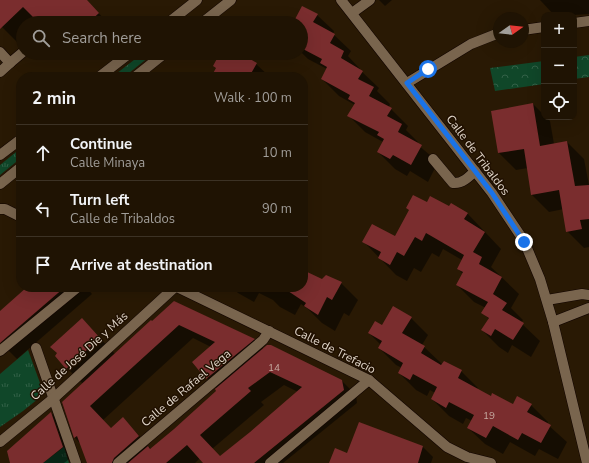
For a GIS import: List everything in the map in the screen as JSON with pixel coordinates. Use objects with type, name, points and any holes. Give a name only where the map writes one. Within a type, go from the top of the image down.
[{"type":"street","points":[[177,16],[197,0]]},
{"type":"street","points":[[211,16],[231,0]]},
{"type":"street","name":"Calle de Tribaldos","points":[[341,0],[492,193],[524,242],[547,300],[587,463]]},
{"type":"street","points":[[352,14],[370,0]]},
{"type":"street","points":[[577,23],[589,21]]},
{"type":"street","points":[[529,29],[541,27]]},
{"type":"street","points":[[407,83],[471,44],[493,35]]},
{"type":"street","points":[[0,52],[10,63]]},
{"type":"street","points":[[0,72],[16,58]]},
{"type":"street","points":[[105,72],[121,60]]},
{"type":"street","points":[[140,72],[156,60]]},
{"type":"street","points":[[0,156],[16,143]]},
{"type":"street","points":[[433,159],[453,183],[458,184],[462,182],[475,171]]},
{"type":"street","points":[[0,184],[16,172]]},
{"type":"street","points":[[0,209],[16,215]]},
{"type":"street","points":[[0,351],[72,292]]},
{"type":"street","name":"Calle de José Die y Más","points":[[0,442],[54,398],[171,292]]},
{"type":"street","name":"Calle de Trefacio","points":[[187,292],[369,380],[448,447],[467,457],[491,463]]},
{"type":"street","points":[[547,300],[587,293]]},
{"type":"street","points":[[553,322],[587,311]]},
{"type":"street","name":"Calle de Rafael Vega","points":[[118,463],[262,340],[269,331]]},
{"type":"street","points":[[36,348],[76,463]]},
{"type":"street","points":[[270,463],[369,380]]},
{"type":"green space","points":[[589,55],[589,77],[577,79],[577,57]]},
{"type":"green space","points":[[134,60],[145,60],[130,72],[118,72]]},
{"type":"green space","points":[[541,61],[541,84],[495,91],[490,68]]},
{"type":"green space","points":[[16,152],[16,162],[0,175],[0,165]]},
{"type":"green space","points":[[28,350],[44,394],[0,427],[0,374]]},
{"type":"green space","points":[[64,447],[69,463],[43,463]]},
{"type":"building","points":[[0,0],[87,0],[99,13],[96,16],[32,16],[23,7],[0,29]]},
{"type":"building","points":[[302,6],[318,14],[313,22],[335,34],[330,43],[344,51],[341,58],[363,71],[358,79],[374,87],[369,96],[392,108],[387,116],[402,124],[398,132],[422,145],[411,165],[393,155],[390,159],[377,152],[384,139],[377,135],[379,132],[347,116],[355,103],[348,99],[350,95],[321,79],[327,67],[320,63],[322,59],[308,52],[308,16],[297,16]]},
{"type":"building","points":[[216,60],[252,60],[257,63],[252,72],[214,72],[216,68],[213,66]]},
{"type":"building","points":[[533,103],[540,146],[567,141],[575,186],[589,185],[589,219],[580,220],[582,229],[566,232],[559,190],[531,195],[524,149],[498,153],[491,111]]},
{"type":"building","points":[[413,195],[427,202],[430,196],[449,206],[451,203],[468,213],[464,219],[485,232],[473,252],[482,257],[479,264],[502,277],[493,294],[507,303],[502,310],[524,323],[513,340],[495,329],[491,336],[481,330],[489,318],[481,313],[488,302],[456,285],[463,272],[457,269],[464,255],[426,233],[422,241],[415,237],[404,256],[397,252],[390,265],[378,258],[381,252],[362,242],[372,224],[395,236],[409,210],[406,208]]},
{"type":"building","points":[[308,272],[322,279],[326,275],[342,282],[332,300],[327,297],[318,315],[304,306],[306,303],[290,292],[308,292]]},
{"type":"building","points":[[21,292],[59,292],[0,343],[0,311]]},
{"type":"building","points":[[174,301],[255,339],[206,379],[192,362],[215,342],[179,325],[90,406],[111,428],[123,417],[139,436],[114,458],[112,463],[87,463],[77,436],[74,438],[62,402],[151,320],[152,321]]},
{"type":"building","points":[[393,306],[412,317],[402,333],[425,346],[421,353],[441,365],[444,361],[462,370],[458,378],[491,396],[492,393],[513,404],[517,396],[532,404],[527,412],[551,425],[541,443],[522,433],[518,440],[493,426],[486,438],[467,428],[474,415],[449,402],[446,408],[431,399],[437,387],[413,374],[410,380],[398,373],[403,363],[378,348],[382,341],[368,333],[375,321],[382,325]]},
{"type":"building","points":[[82,318],[100,338],[66,369],[55,356],[57,353],[50,347]]},
{"type":"building","points":[[267,345],[271,345],[342,380],[344,390],[254,463],[203,463],[187,445],[166,463],[128,463],[148,446],[150,449],[174,429],[216,391],[215,389]],"holes":[[[270,372],[302,387],[220,456],[200,435],[251,391],[248,388]]]},
{"type":"building","points":[[51,412],[63,447],[43,463],[10,463],[7,451]]},
{"type":"building","points":[[359,422],[423,446],[418,463],[329,463],[335,448],[347,453]]},
{"type":"route","points":[[428,69],[407,83],[492,193],[524,242]]}]
